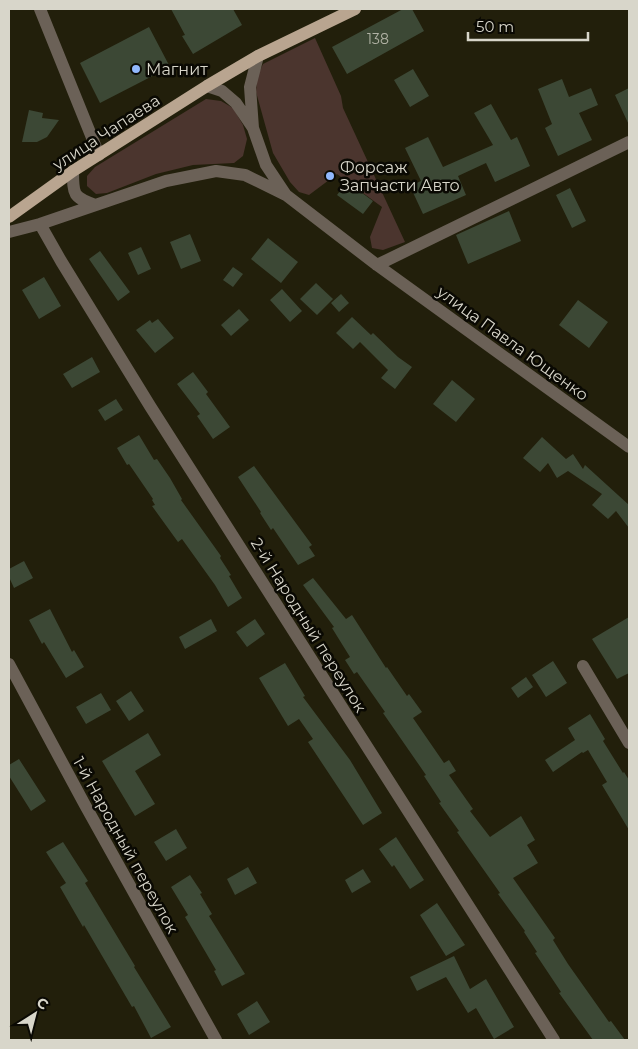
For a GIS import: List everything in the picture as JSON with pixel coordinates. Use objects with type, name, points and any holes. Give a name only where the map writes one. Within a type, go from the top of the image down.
[{"type":"main road","name":"улица Чапаева","points":[[9,218],[73,171],[207,86],[258,56],[355,9]]},
{"type":"street","points":[[40,9],[99,155]]},
{"type":"street","points":[[253,128],[250,87],[258,56]]},
{"type":"street","points":[[207,86],[222,91],[236,103],[253,128],[266,164],[286,195]]},
{"type":"street","points":[[377,265],[629,142]]},
{"type":"street","points":[[73,171],[73,189],[80,199],[96,205]]},
{"type":"street","points":[[9,232],[40,224],[166,181],[216,171],[245,175],[286,195]]},
{"type":"street","name":"улица Павла Ющенко","points":[[286,195],[377,265],[629,448]]},
{"type":"street","name":"2-й Народный переулок","points":[[40,224],[66,270],[156,414],[554,1040]]},
{"type":"street","name":"1-й Народный переулок","points":[[9,664],[216,1040]]},
{"type":"street","points":[[583,666],[629,743]]},
{"type":"shaded area","points":[[315,38],[341,96],[343,108],[405,242],[383,250],[372,248],[370,237],[382,207],[337,174],[309,195],[299,192],[290,182],[273,153],[256,92],[257,77],[263,64]]},
{"type":"shaded area","points":[[206,99],[221,101],[233,108],[243,125],[247,139],[243,156],[234,163],[193,165],[156,174],[107,193],[96,194],[87,186],[87,176],[95,167]]},
{"type":"building","points":[[171,9],[233,9],[242,25],[193,54],[182,36],[185,35]]},
{"type":"building","points":[[403,9],[412,9],[424,31],[347,74],[332,47]]},
{"type":"building","points":[[149,27],[170,67],[100,103],[80,63]]},
{"type":"building","points":[[413,69],[429,96],[410,107],[394,80]]},
{"type":"building","points":[[562,79],[569,97],[591,88],[598,105],[579,113],[592,140],[558,156],[545,128],[552,124],[538,89]]},
{"type":"building","points":[[629,88],[629,125],[615,95]]},
{"type":"building","points":[[491,104],[511,140],[517,137],[530,166],[495,182],[486,163],[458,176],[466,195],[423,214],[410,186],[421,181],[405,148],[428,137],[443,167],[493,145],[474,113]]},
{"type":"building","points":[[29,110],[43,113],[42,118],[59,120],[47,137],[37,142],[22,142]]},
{"type":"building","points":[[347,182],[373,201],[363,214],[337,195]]},
{"type":"building","points":[[570,188],[586,221],[572,228],[556,195]]},
{"type":"building","points":[[509,211],[521,241],[468,264],[456,235]]},
{"type":"building","points":[[190,234],[201,261],[181,269],[170,242]]},
{"type":"building","points":[[268,238],[298,262],[281,283],[251,259]]},
{"type":"building","points":[[141,247],[151,269],[138,275],[128,253]]},
{"type":"building","points":[[100,251],[130,292],[118,301],[89,259]]},
{"type":"building","points":[[233,267],[243,274],[233,287],[223,280]]},
{"type":"building","points":[[44,277],[61,306],[39,319],[22,290]]},
{"type":"building","points":[[316,283],[333,299],[317,315],[300,299]]},
{"type":"building","points":[[282,289],[302,311],[290,322],[270,300]]},
{"type":"building","points":[[341,294],[349,303],[339,312],[331,303]]},
{"type":"building","points":[[578,300],[608,322],[589,348],[559,325]]},
{"type":"building","points":[[239,309],[249,320],[231,336],[221,325]]},
{"type":"building","points":[[352,317],[371,335],[373,333],[398,357],[412,367],[395,389],[381,378],[388,370],[360,342],[353,349],[336,333]]},
{"type":"building","points":[[158,319],[174,338],[155,353],[136,330],[150,320],[152,323]]},
{"type":"building","points":[[92,357],[100,372],[72,388],[63,374]]},
{"type":"building","points":[[193,372],[230,427],[213,439],[197,416],[200,414],[177,384]]},
{"type":"building","points":[[452,380],[475,399],[456,422],[433,404]]},
{"type":"building","points":[[116,399],[123,410],[105,421],[98,410]]},
{"type":"building","points":[[139,435],[154,460],[157,459],[170,478],[181,500],[221,556],[220,558],[231,575],[229,576],[242,598],[228,607],[215,585],[182,539],[178,542],[152,506],[155,505],[153,499],[129,464],[127,465],[117,448]]},
{"type":"building","points":[[542,437],[566,459],[573,454],[583,469],[585,465],[629,505],[629,528],[616,511],[608,519],[592,505],[602,494],[568,471],[557,478],[548,463],[540,472],[523,458]]},
{"type":"building","points":[[254,466],[312,545],[309,547],[315,556],[298,565],[273,528],[271,530],[238,477]]},
{"type":"building","points":[[24,561],[33,578],[14,588],[9,577],[9,569]]},
{"type":"building","points":[[313,578],[346,619],[352,615],[386,668],[422,712],[413,718],[444,763],[449,760],[456,771],[449,775],[473,809],[470,811],[490,837],[521,816],[535,840],[527,845],[538,863],[513,878],[555,938],[553,940],[568,964],[609,1022],[611,1021],[625,1040],[593,1040],[559,993],[561,992],[535,953],[537,952],[525,931],[498,894],[500,893],[439,803],[441,802],[424,776],[426,775],[357,672],[354,674],[345,660],[350,657],[332,628],[334,627],[303,585]]},
{"type":"building","points":[[50,609],[72,652],[74,650],[84,667],[66,678],[44,642],[42,644],[29,620]]},
{"type":"building","points":[[629,617],[629,673],[617,679],[592,639]]},
{"type":"building","points":[[211,619],[217,631],[185,649],[179,637]]},
{"type":"building","points":[[255,619],[265,634],[247,647],[236,632]]},
{"type":"building","points":[[553,661],[567,683],[546,697],[532,675]]},
{"type":"building","points":[[285,663],[305,696],[303,697],[350,760],[382,813],[363,825],[308,742],[313,739],[299,719],[288,726],[259,678]]},
{"type":"building","points":[[526,677],[533,687],[518,698],[511,688]]},
{"type":"building","points":[[131,691],[144,711],[129,721],[116,701]]},
{"type":"building","points":[[101,693],[111,710],[86,724],[76,707]]},
{"type":"building","points":[[590,714],[605,739],[603,741],[629,780],[629,830],[602,785],[607,782],[588,750],[553,772],[545,760],[575,740],[568,728]]},
{"type":"building","points":[[148,733],[161,755],[135,771],[155,804],[135,816],[102,761]]},
{"type":"building","points":[[19,759],[46,801],[31,811],[9,776],[9,765]]},
{"type":"building","points":[[176,829],[187,848],[166,861],[154,842]]},
{"type":"building","points":[[396,837],[424,880],[410,889],[394,865],[392,867],[379,849]]},
{"type":"building","points":[[63,842],[88,881],[85,883],[171,1027],[151,1038],[134,1006],[132,1007],[60,887],[66,883],[46,852]]},
{"type":"building","points":[[248,867],[257,883],[235,895],[227,879]]},
{"type":"building","points":[[363,869],[371,882],[352,893],[345,880]]},
{"type":"building","points":[[190,875],[202,893],[200,894],[212,914],[209,916],[245,974],[222,986],[214,971],[216,970],[185,917],[188,915],[171,887]]},
{"type":"building","points":[[437,903],[465,945],[446,956],[420,915]]},
{"type":"building","points":[[454,956],[470,989],[486,979],[514,1027],[494,1039],[476,1008],[468,1013],[446,977],[417,991],[410,977]]},
{"type":"building","points":[[257,1001],[270,1022],[249,1035],[237,1014]]},
{"type":"place","name":"Магнит","points":[[136,69]]},
{"type":"place","name":"Форсаж Запчасти Авто","points":[[330,176]]}]
